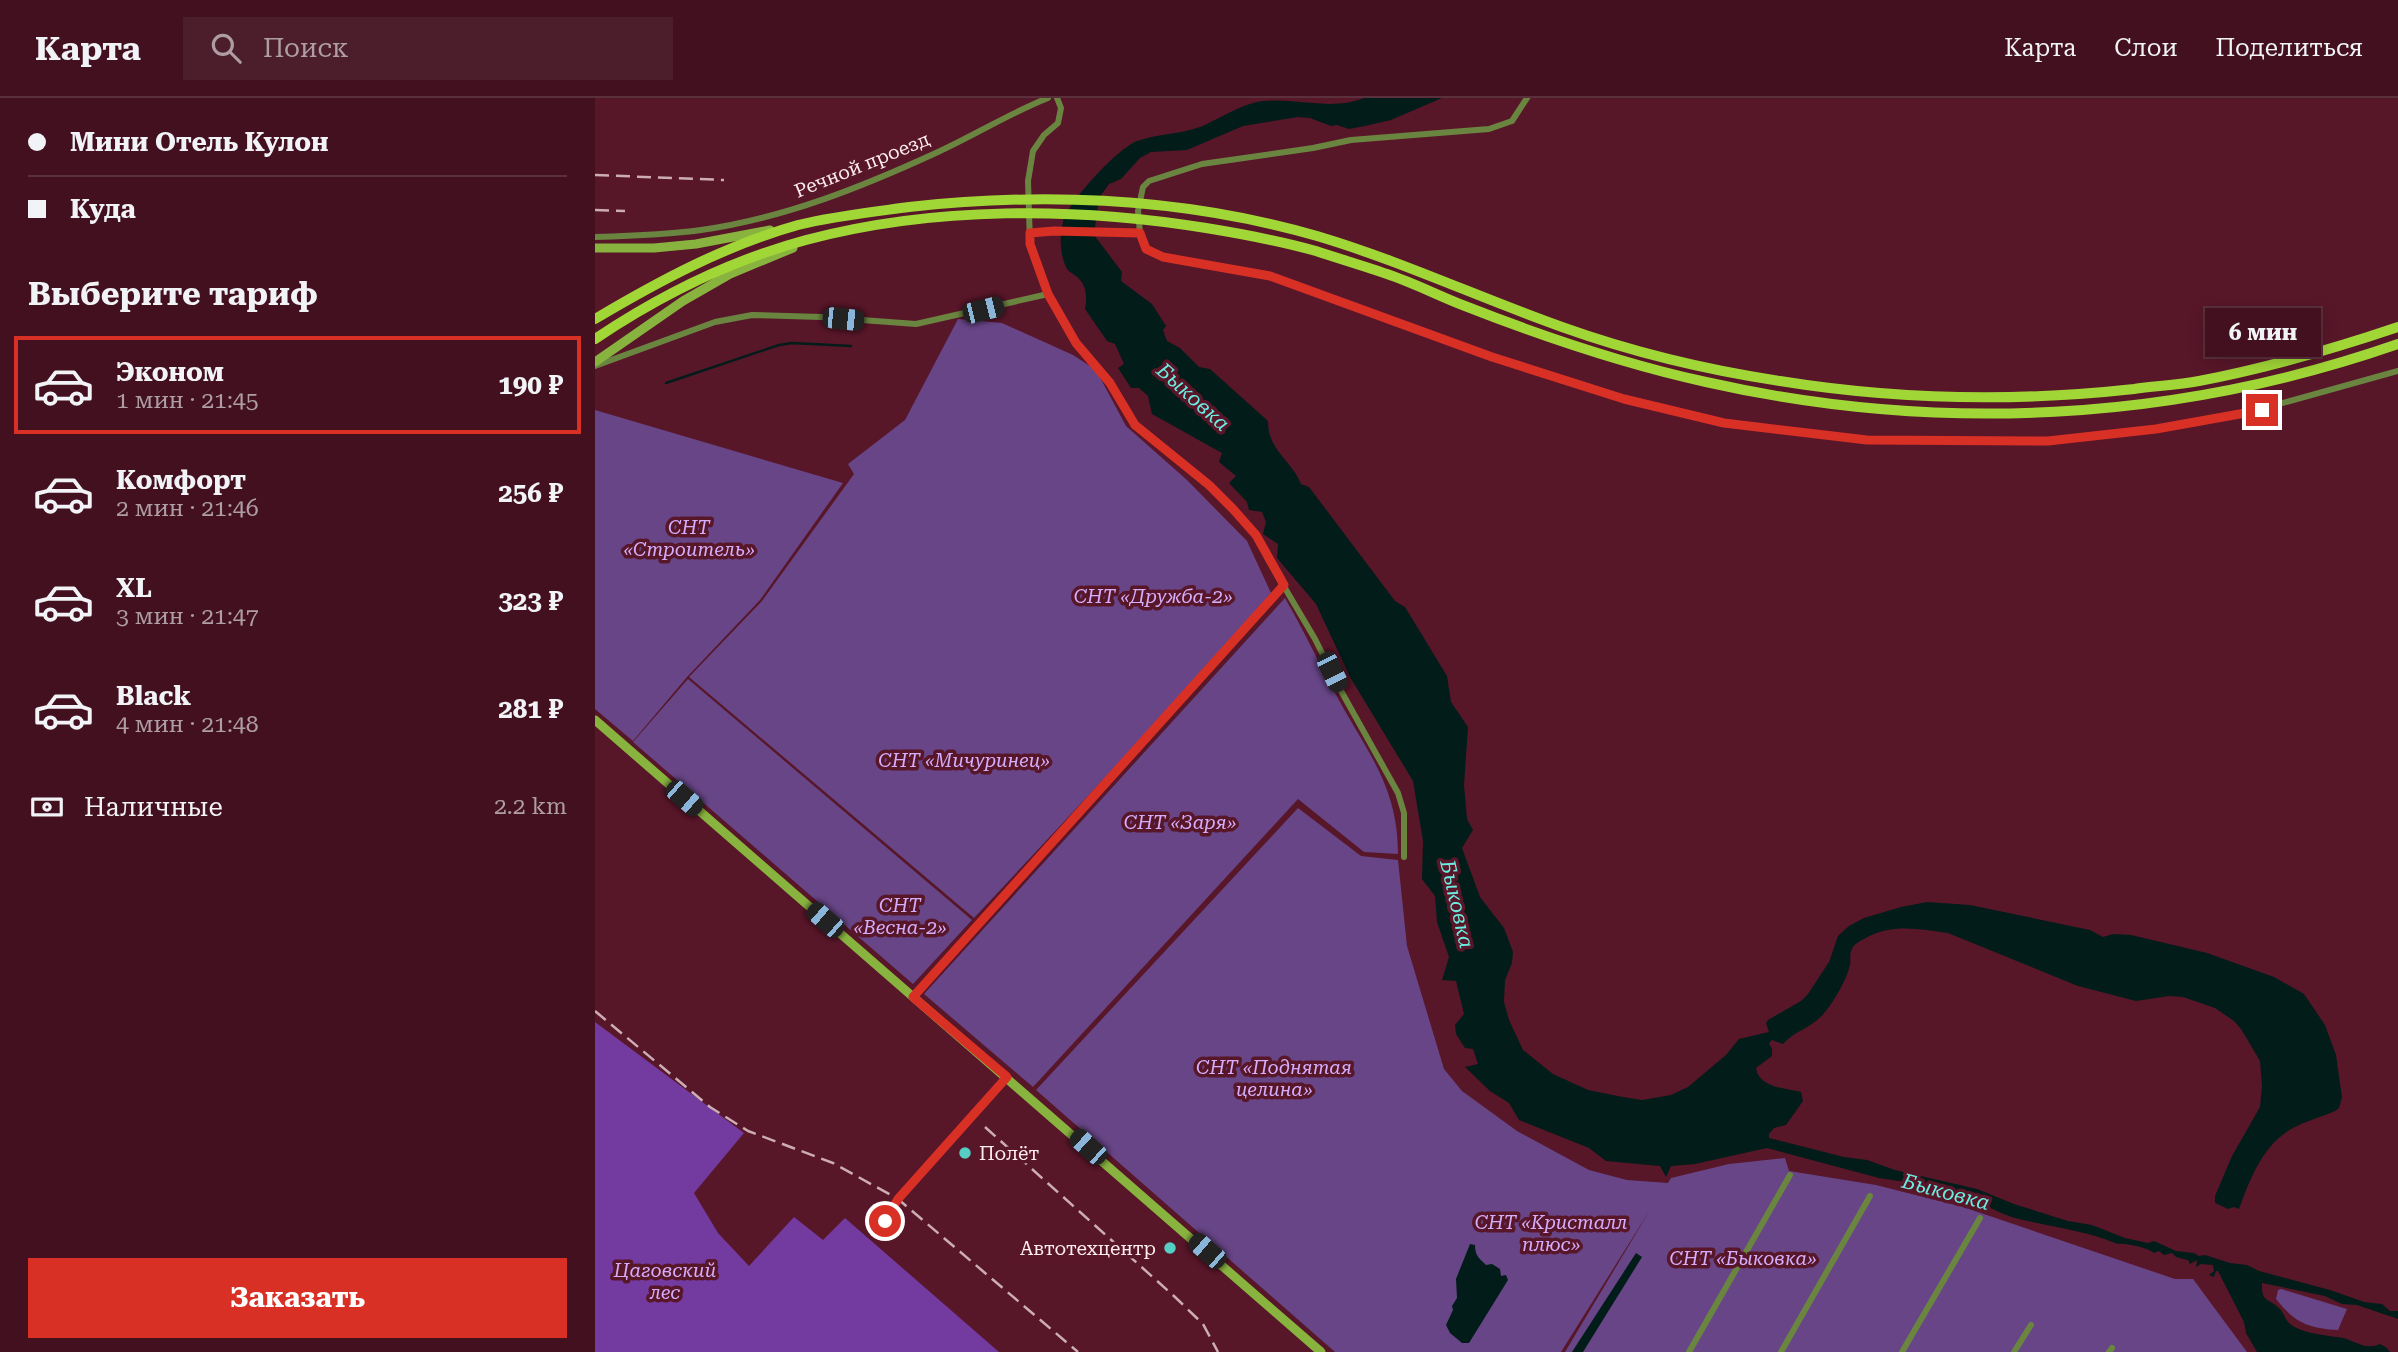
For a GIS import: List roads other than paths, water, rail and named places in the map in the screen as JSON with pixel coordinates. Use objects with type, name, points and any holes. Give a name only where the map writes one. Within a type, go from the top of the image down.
[{"type":"main road","points":[[595,248],[654,248],[696,244],[864,212],[954,202],[1059,198],[1170,207],[1252,221],[1315,236],[1395,262],[1516,310],[1633,350],[1780,381],[1897,395],[1987,399],[2084,394],[2197,382],[2285,361],[2398,327]]},
{"type":"main road","points":[[597,337],[654,303],[715,273],[746,260],[820,237],[868,227],[954,216],[1053,213],[1169,222],[1244,234],[1309,249],[1390,275],[1525,329],[1630,364],[1775,396],[1896,411],[1986,416],[2085,411],[2197,396],[2297,374],[2398,344]]},
{"type":"main road","points":[[595,319],[644,290],[703,261],[799,225]]},
{"type":"main road","points":[[595,364],[683,301],[730,274],[820,237]]},
{"type":"main road","points":[[595,720],[1321,1352]]},
{"type":"street","name":"Речной проезд","points":[[595,237],[649,236],[702,230],[793,210],[874,180],[1048,98]]},
{"type":"street","points":[[1056,98],[1061,108],[1058,123],[1044,135],[1033,151],[1028,181],[1030,244],[1048,294],[1076,343],[1110,383],[1135,425],[1209,485],[1256,535],[1398,793],[1404,813],[1403,857]]},
{"type":"street","points":[[1527,98],[1512,121],[1489,130],[1351,140],[1202,164],[1149,181],[1143,187],[1138,211],[1140,233],[1146,249],[1163,257],[1270,276],[1492,357],[1624,399],[1724,423],[1867,440],[2048,441],[2156,429],[2262,410],[2398,371]]},
{"type":"street","points":[[1030,233],[1140,233]]},
{"type":"street","points":[[595,364],[715,322],[751,315],[916,324],[1048,294]]},
{"type":"street","points":[[913,997],[1284,585]]},
{"type":"street","points":[[885,1221],[898,1199],[1007,1077]]},
{"type":"street","points":[[1689,1352],[1790,1175]]},
{"type":"street","points":[[1781,1352],[1870,1196]]},
{"type":"street","points":[[1902,1352],[1980,1218]]},
{"type":"street","points":[[2014,1352],[2031,1325]]},
{"type":"water","name":"Быковка","points":[[1364,98],[1442,98],[1391,120],[1349,129],[1298,117],[1243,126],[1187,150],[1151,152],[1140,158],[1121,179],[1109,184],[1099,198],[1094,235],[1122,272],[1121,281],[1152,304],[1166,326],[1163,330],[1167,341],[1180,348],[1199,367],[1210,369],[1268,421],[1276,448],[1301,484],[1309,487],[1395,601],[1405,607],[1447,676],[1451,702],[1468,727],[1464,785],[1467,819],[1473,830],[1462,848],[1480,897],[1504,928],[1513,952],[1505,980],[1504,1002],[1523,1050],[1553,1074],[1588,1090],[1642,1100],[1671,1095],[1688,1087],[1726,1055],[1739,1039],[1769,1032],[1766,1023],[1768,1020],[1808,994],[1829,962],[1838,936],[1849,926],[1864,918],[1927,902],[1970,905],[2090,930],[2103,937],[2113,934],[2131,935],[2207,953],[2274,977],[2304,994],[2325,1025],[2336,1055],[2342,1097],[2339,1108],[2335,1111],[2293,1128],[2273,1143],[2253,1174],[2239,1209],[2228,1209],[2215,1203],[2215,1196],[2232,1156],[2260,1107],[2262,1086],[2260,1061],[2234,1021],[2215,1008],[2183,997],[2169,996],[2136,1001],[2078,986],[1948,933],[1895,929],[1874,934],[1859,942],[1851,951],[1850,965],[1843,983],[1820,1017],[1783,1044],[1772,1040],[1769,1043],[1772,1056],[1756,1068],[1758,1075],[1774,1086],[1801,1092],[1803,1101],[1786,1125],[1774,1128],[1769,1138],[1977,1189],[2014,1204],[2068,1221],[2092,1225],[2125,1238],[2148,1243],[2154,1241],[2176,1251],[2247,1265],[2259,1271],[2364,1302],[2382,1304],[2390,1311],[2398,1311],[2398,1319],[2357,1305],[2342,1304],[2325,1296],[2262,1283],[2264,1297],[2279,1308],[2288,1322],[2298,1329],[2341,1337],[2362,1345],[2380,1344],[2390,1352],[2257,1352],[2218,1271],[2214,1277],[2209,1275],[2214,1271],[2213,1265],[2201,1264],[2196,1267],[2197,1260],[2190,1264],[2188,1260],[2172,1253],[2154,1253],[2082,1232],[2011,1217],[1970,1200],[1953,1198],[1950,1194],[1935,1194],[1905,1182],[1879,1178],[1767,1148],[1695,1164],[1671,1166],[1666,1177],[1660,1166],[1606,1161],[1589,1148],[1519,1120],[1509,1103],[1490,1091],[1465,1067],[1478,1064],[1473,1049],[1465,1048],[1456,1034],[1455,1025],[1464,1014],[1456,981],[1442,980],[1449,957],[1437,922],[1435,896],[1422,879],[1423,841],[1413,781],[1350,677],[1316,604],[1277,558],[1278,544],[1263,534],[1266,522],[1262,512],[1249,510],[1247,502],[1229,483],[1236,476],[1219,462],[1222,453],[1152,414],[1148,396],[1139,388],[1131,388],[1118,368],[1124,364],[1115,344],[1107,341],[1085,309],[1084,286],[1067,269],[1061,246],[1063,222],[1074,202],[1107,164],[1137,141],[1200,127],[1256,102],[1340,104]]},
{"type":"water","points":[[1470,1244],[1475,1245],[1479,1258],[1486,1265],[1492,1264],[1500,1269],[1501,1276],[1506,1275],[1508,1280],[1469,1343],[1462,1343],[1450,1333],[1446,1325],[1457,1298],[1456,1279]]},
{"type":"water","points":[[1636,1253],[1642,1257],[1583,1352],[1572,1352]]},
{"type":"waterway","points":[[666,383],[779,345],[792,343],[851,346]]},
{"type":"railway","points":[[595,175],[724,180]]},
{"type":"railway","points":[[595,210],[625,211]]},
{"type":"railway","points":[[595,1011],[710,1107],[748,1131],[833,1163],[898,1199],[1078,1352]]},
{"type":"railway","points":[[985,1127],[1203,1324],[1218,1352]]},
{"type":"place","name":"Полёт","points":[[965,1153]]},
{"type":"place","name":"Автотехцентр","points":[[1170,1248]]},
{"type":"park label","name":"СНТ «Строитель»","points":[[689,538]]},
{"type":"park label","name":"СНТ «Дружба-2»","points":[[1153,596]]},
{"type":"park label","name":"СНТ «Мичуринец»","points":[[964,760]]},
{"type":"park label","name":"СНТ «Заря»","points":[[1180,822]]},
{"type":"park label","name":"СНТ «Весна-2»","points":[[900,916]]},
{"type":"park label","name":"СНТ «Поднятая целина»","points":[[1274,1078]]},
{"type":"park label","name":"СНТ «Кристалл плюс»","points":[[1551,1233]]},
{"type":"park label","name":"СНТ «Быковка»","points":[[1743,1258]]},
{"type":"park label","name":"Цаговский лес","points":[[665,1281]]}]
